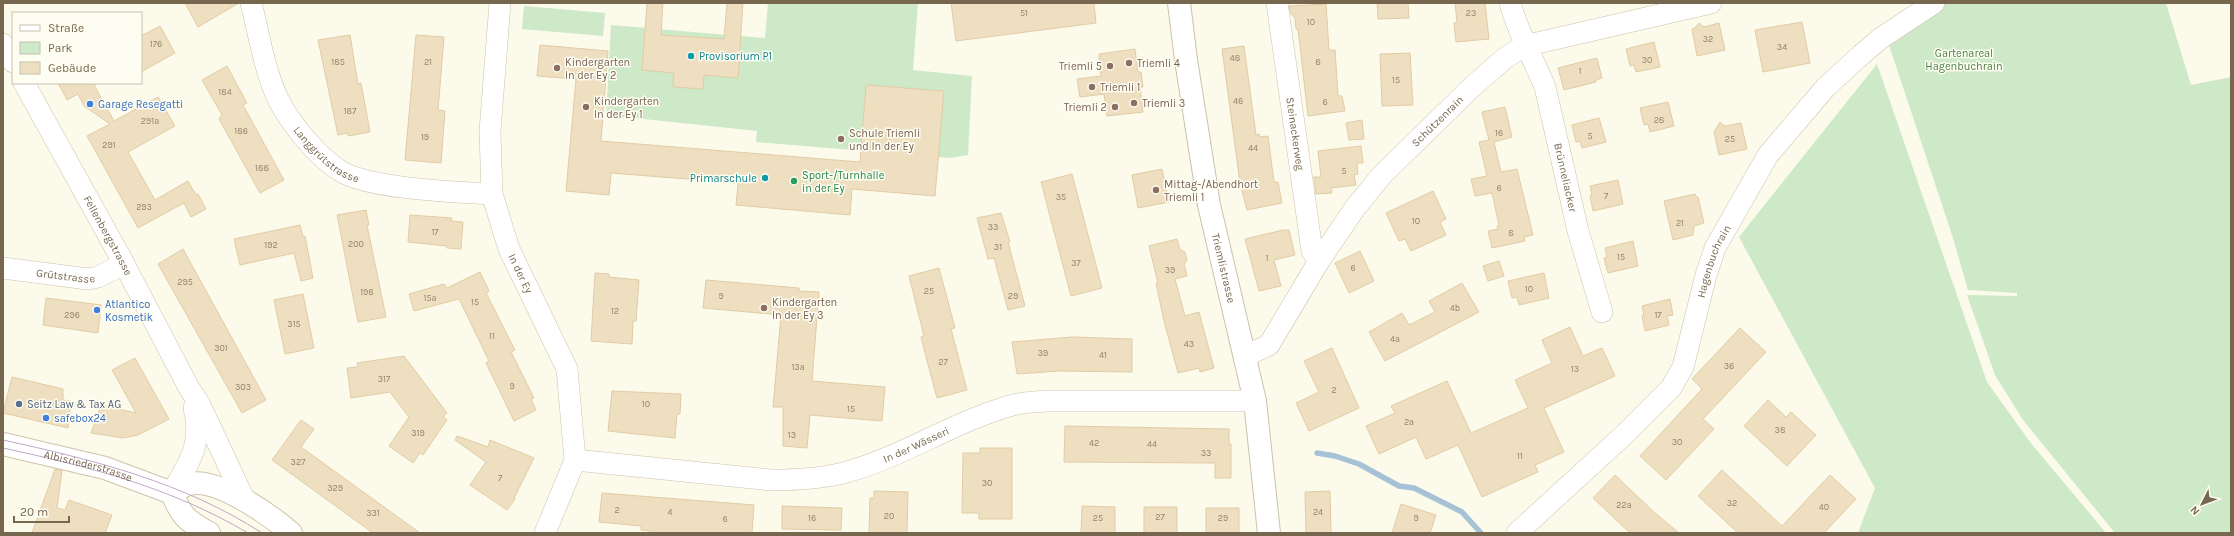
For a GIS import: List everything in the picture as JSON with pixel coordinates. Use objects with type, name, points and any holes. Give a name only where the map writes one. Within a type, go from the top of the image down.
[{"type":"street","name":"Langgrütstrasse","points":[[251,3],[267,67],[277,96],[291,122],[313,147],[342,171],[356,177],[389,185],[492,194]]},
{"type":"street","name":"In der Ey","points":[[500,3],[490,131],[492,194],[509,249],[567,369],[575,460],[545,533]]},
{"type":"street","name":"Triemlistrasse","points":[[1179,3],[1189,83],[1209,205],[1255,401],[1269,533]]},
{"type":"street","name":"Steinackerweg","points":[[1277,3],[1312,251],[1319,261]]},
{"type":"street","name":"Brünneliacker","points":[[1510,3],[1524,46],[1535,64],[1545,87],[1578,231],[1602,312]]},
{"type":"street","name":"Schützenrain","points":[[1245,356],[1269,344],[1319,261],[1355,208],[1382,175],[1472,87],[1505,58],[1524,46],[1711,3]]},
{"type":"street","name":"Hagenbuchrain","points":[[1517,533],[1626,433],[1670,388],[1683,367],[1706,275],[1715,248],[1730,218],[1768,155],[1826,87],[1881,38],[1934,3]]},
{"type":"street","points":[[3,44],[12,60]]},
{"type":"street","name":"Fellenbergstrasse","points":[[25,84],[124,264],[189,388],[199,403],[244,500]]},
{"type":"street","name":"Grütstrasse","points":[[3,268],[88,279],[102,275],[124,264]]},
{"type":"street","name":"Fellenbergstrasse","points":[[172,493],[192,458],[198,433],[189,388]]},
{"type":"street","name":"In der Wässeri","points":[[575,460],[771,480],[799,480],[845,473],[875,463],[974,418],[1014,405],[1047,401],[1255,401]]},
{"type":"street","name":"Albisriederstrasse","points":[[3,444],[105,468],[172,493]]},
{"type":"street","points":[[209,533],[191,523],[180,512],[172,493],[189,484],[207,484],[244,500],[291,533]]},
{"type":"green space","points":[[768,3],[918,3],[913,70],[972,76],[968,155],[950,158],[756,142],[757,131],[606,115],[611,25],[765,38]]},
{"type":"green space","name":"Gartenareal Hagenbuchrain","points":[[1942,3],[2166,3],[2191,85],[2231,77],[2231,533],[2115,533],[2023,420],[1995,375],[1967,295],[2017,296],[2017,293],[1968,290],[1953,238],[1888,42]]},
{"type":"green space","points":[[524,6],[605,13],[603,36],[522,29]]},
{"type":"green space","points":[[1877,64],[1987,382],[2030,442],[2106,533],[1858,533],[1875,488],[1739,237]]},
{"type":"building","points":[[185,3],[239,3],[198,27]]},
{"type":"building","name":"Provisorium P1","points":[[647,3],[663,3],[661,35],[724,39],[727,3],[743,3],[738,78],[704,75],[703,89],[673,87],[674,73],[642,70]]},
{"type":"building","points":[[951,3],[1094,3],[1096,23],[956,41]]},
{"type":"building","points":[[1377,3],[1408,3],[1409,18],[1378,19]]},
{"type":"building","points":[[1455,3],[1485,3],[1489,39],[1456,42],[1454,23],[1457,22]]},
{"type":"building","points":[[1326,4],[1329,50],[1335,50],[1338,96],[1342,96],[1345,111],[1308,116],[1298,29],[1296,29],[1295,18],[1291,14],[1289,6]]},
{"type":"building","points":[[1802,22],[1810,63],[1763,72],[1755,30]]},
{"type":"building","points":[[1699,23],[1704,27],[1719,23],[1725,50],[1697,56],[1692,29]]},
{"type":"building","points":[[160,26],[175,53],[142,71],[142,35]]},
{"type":"building","points":[[350,35],[358,84],[361,83],[370,132],[348,136],[348,133],[338,135],[318,40]]},
{"type":"building","points":[[416,35],[444,37],[438,110],[445,111],[441,163],[405,160]]},
{"type":"building","points":[[1654,42],[1660,67],[1636,72],[1634,65],[1630,66],[1626,49]]},
{"type":"building","points":[[540,45],[608,51],[601,141],[860,162],[866,85],[944,91],[935,196],[852,189],[850,215],[736,205],[738,183],[611,173],[609,195],[566,191],[576,79],[537,76]]},
{"type":"building","points":[[1244,46],[1256,135],[1259,134],[1260,137],[1268,136],[1274,182],[1278,182],[1282,203],[1247,210],[1240,183],[1222,49]]},
{"type":"building","points":[[1135,49],[1138,72],[1141,72],[1143,87],[1140,87],[1143,112],[1107,116],[1104,94],[1080,97],[1077,79],[1101,76],[1099,54]]},
{"type":"building","points":[[1410,53],[1413,105],[1382,106],[1380,54]]},
{"type":"building","points":[[1597,58],[1602,78],[1596,80],[1596,82],[1564,90],[1558,68]]},
{"type":"building","points":[[227,66],[247,103],[243,105],[284,180],[260,193],[219,119],[222,115],[202,80]]},
{"type":"building","points":[[59,84],[96,84],[94,85],[114,121],[158,97],[175,126],[128,152],[155,200],[188,181],[196,195],[198,194],[206,209],[191,217],[184,203],[138,228],[87,136],[110,124],[84,106],[78,94],[67,100]]},
{"type":"building","points":[[1668,102],[1674,126],[1650,132],[1648,124],[1644,125],[1640,108]]},
{"type":"building","points":[[1505,107],[1512,137],[1494,142],[1501,172],[1517,169],[1533,235],[1524,237],[1525,241],[1492,248],[1488,231],[1498,229],[1497,226],[1499,225],[1492,193],[1475,196],[1471,179],[1487,176],[1479,142],[1489,140],[1482,112]]},
{"type":"building","points":[[1599,118],[1606,142],[1582,148],[1580,141],[1576,142],[1572,125]]},
{"type":"building","points":[[1362,120],[1364,139],[1349,140],[1346,123]]},
{"type":"building","points":[[1720,122],[1725,126],[1741,123],[1747,149],[1719,155],[1714,132]]},
{"type":"building","points":[[1361,146],[1363,163],[1357,163],[1358,174],[1354,175],[1356,185],[1331,188],[1332,193],[1316,194],[1314,177],[1321,177],[1318,151]]},
{"type":"building","points":[[1162,169],[1169,202],[1138,208],[1132,175]]},
{"type":"building","points":[[1072,174],[1102,288],[1071,296],[1041,182]]},
{"type":"building","points":[[1618,180],[1623,204],[1593,211],[1590,186]]},
{"type":"building","points":[[1433,191],[1446,219],[1440,222],[1446,235],[1411,251],[1405,239],[1399,241],[1386,213]]},
{"type":"building","points":[[1695,194],[1696,197],[1698,197],[1704,223],[1694,226],[1693,235],[1673,240],[1664,201]]},
{"type":"building","points":[[366,210],[369,225],[367,225],[386,317],[358,322],[337,215]]},
{"type":"building","points":[[1001,213],[1010,242],[1008,242],[1025,306],[1008,310],[994,258],[988,259],[977,218]]},
{"type":"building","points":[[410,215],[452,218],[451,221],[463,222],[461,249],[408,242]]},
{"type":"building","points":[[300,225],[303,237],[305,236],[313,278],[301,281],[294,253],[240,265],[234,239]]},
{"type":"building","points":[[1283,230],[1289,230],[1295,255],[1274,260],[1281,286],[1259,291],[1245,239]]},
{"type":"building","points":[[1177,239],[1180,250],[1185,252],[1187,261],[1184,264],[1187,276],[1175,279],[1185,316],[1199,312],[1214,368],[1200,372],[1199,368],[1178,373],[1164,321],[1156,283],[1158,283],[1149,246]]},
{"type":"building","points":[[1633,241],[1638,266],[1608,273],[1604,258],[1607,257],[1605,248]]},
{"type":"building","points":[[183,249],[266,400],[242,413],[158,264]]},
{"type":"building","points":[[1360,251],[1374,281],[1349,293],[1335,263]]},
{"type":"building","points":[[1499,261],[1504,276],[1488,281],[1483,266]]},
{"type":"building","points":[[939,268],[955,328],[951,329],[967,390],[937,398],[921,337],[924,336],[909,276]]},
{"type":"building","points":[[480,272],[489,291],[486,293],[515,350],[511,352],[534,398],[531,399],[536,410],[514,421],[486,363],[489,361],[459,299],[414,311],[409,294],[444,284],[447,288]]},
{"type":"building","points":[[595,273],[609,274],[609,277],[639,280],[636,321],[633,321],[632,344],[591,341]]},
{"type":"building","points":[[1544,273],[1549,298],[1519,305],[1517,297],[1512,298],[1508,281]]},
{"type":"building","points":[[706,280],[799,288],[799,291],[819,292],[812,381],[885,387],[882,421],[810,415],[807,448],[783,446],[783,407],[773,407],[781,315],[703,308]]},
{"type":"building","points":[[1462,283],[1479,312],[1385,361],[1369,332],[1402,313],[1409,325],[1435,312],[1429,301]]},
{"type":"building","points":[[303,294],[314,348],[285,354],[274,300]]},
{"type":"building","points":[[46,298],[101,305],[98,333],[43,325]]},
{"type":"building","points":[[1670,299],[1673,315],[1667,316],[1669,325],[1645,331],[1642,306]]},
{"type":"building","points":[[1570,327],[1583,356],[1602,348],[1615,376],[1544,408],[1564,452],[1535,465],[1538,472],[1482,497],[1458,445],[1426,459],[1416,437],[1379,454],[1366,426],[1395,413],[1391,406],[1447,381],[1471,433],[1528,408],[1515,380],[1552,363],[1542,340]]},
{"type":"building","points":[[1740,328],[1766,352],[1703,419],[1714,429],[1666,480],[1640,456],[1702,389],[1692,379]]},
{"type":"building","points":[[1072,337],[1132,339],[1132,372],[1059,371],[1017,374],[1012,342]]},
{"type":"building","points":[[1332,348],[1359,408],[1309,431],[1296,403],[1319,392],[1304,361]]},
{"type":"building","points":[[404,356],[447,413],[443,416],[447,420],[423,455],[420,453],[413,463],[389,446],[409,417],[390,392],[351,398],[347,368],[358,367],[357,363]]},
{"type":"building","points":[[135,358],[169,419],[138,435],[123,438],[91,433],[101,405],[136,413],[112,370]]},
{"type":"building","points":[[12,377],[63,389],[63,400],[71,401],[68,428],[3,413]]},
{"type":"building","points":[[612,391],[681,394],[680,414],[677,414],[675,438],[608,431]]},
{"type":"building","points":[[1768,400],[1786,417],[1791,412],[1816,435],[1787,466],[1744,426]]},
{"type":"building","points":[[301,420],[314,429],[301,447],[420,533],[373,533],[272,460]]},
{"type":"building","points":[[1065,426],[1229,429],[1229,444],[1231,444],[1231,478],[1215,478],[1215,463],[1064,462]]},
{"type":"building","points":[[457,436],[488,447],[490,440],[534,458],[514,498],[515,499],[507,510],[470,485],[486,462],[455,440]]},
{"type":"building","points":[[980,448],[1012,448],[1012,519],[979,519],[979,513],[962,513],[963,453],[980,453]]},
{"type":"building","points":[[55,469],[62,471],[57,508],[65,510],[69,500],[112,515],[105,533],[32,533]]},
{"type":"building","points":[[1722,470],[1782,526],[1830,475],[1856,499],[1824,533],[1738,533],[1698,496]]},
{"type":"building","points":[[1615,475],[1655,513],[1679,533],[1630,533],[1593,498]]},
{"type":"building","points":[[874,491],[908,492],[907,533],[869,533],[870,498],[874,498]]},
{"type":"building","points":[[1330,491],[1331,533],[1306,533],[1305,492]]},
{"type":"building","points":[[602,493],[754,505],[752,533],[651,533],[651,531],[641,530],[641,526],[599,522]]},
{"type":"building","points":[[1401,504],[1436,515],[1430,533],[1392,533]]},
{"type":"building","points":[[782,506],[842,508],[841,530],[782,529]]},
{"type":"building","points":[[1082,506],[1115,507],[1115,533],[1081,533]]},
{"type":"building","points":[[1144,507],[1177,507],[1177,533],[1144,533]]},
{"type":"building","points":[[1206,508],[1239,508],[1239,533],[1206,533]]},
{"type":"waterway","points":[[1317,453],[1335,456],[1359,464],[1399,486],[1414,488],[1462,512],[1481,533]]},
{"type":"tram line","points":[[3,440],[104,465],[169,486],[232,515],[262,533]]},
{"type":"tram line","points":[[3,448],[67,463],[129,480],[189,503],[248,533]]},
{"type":"place","name":"Provisorium P1","points":[[691,56]]},
{"type":"place","name":"Triemli 4","points":[[1129,63]]},
{"type":"place","name":"Triemli 5","points":[[1110,66]]},
{"type":"place","name":"Kindergarten In der Ey 2","points":[[557,68]]},
{"type":"place","name":"Triemli 1","points":[[1092,87]]},
{"type":"place","name":"Triemli 3","points":[[1134,103]]},
{"type":"place","name":"Garage Resegatti","points":[[90,104]]},
{"type":"place","name":"Kindergarten In der Ey 1","points":[[586,107]]},
{"type":"place","name":"Triemli 2","points":[[1115,107]]},
{"type":"place","name":"Schule Triemli und In der Ey","points":[[841,139]]},
{"type":"place","name":"Primarschule","points":[[765,178]]},
{"type":"place","name":"Sport-/Turnhalle in der Ey","points":[[794,181]]},
{"type":"place","name":"Mittag-/Abendhort Triemli 1","points":[[1156,190]]},
{"type":"place","name":"Kindergarten In der Ey 3","points":[[764,308]]},
{"type":"place","name":"Atlantico Kosmetik","points":[[97,310]]},
{"type":"place","name":"Seitz Law & Tax AG","points":[[19,404]]},
{"type":"place","name":"safebox24","points":[[46,418]]}]
